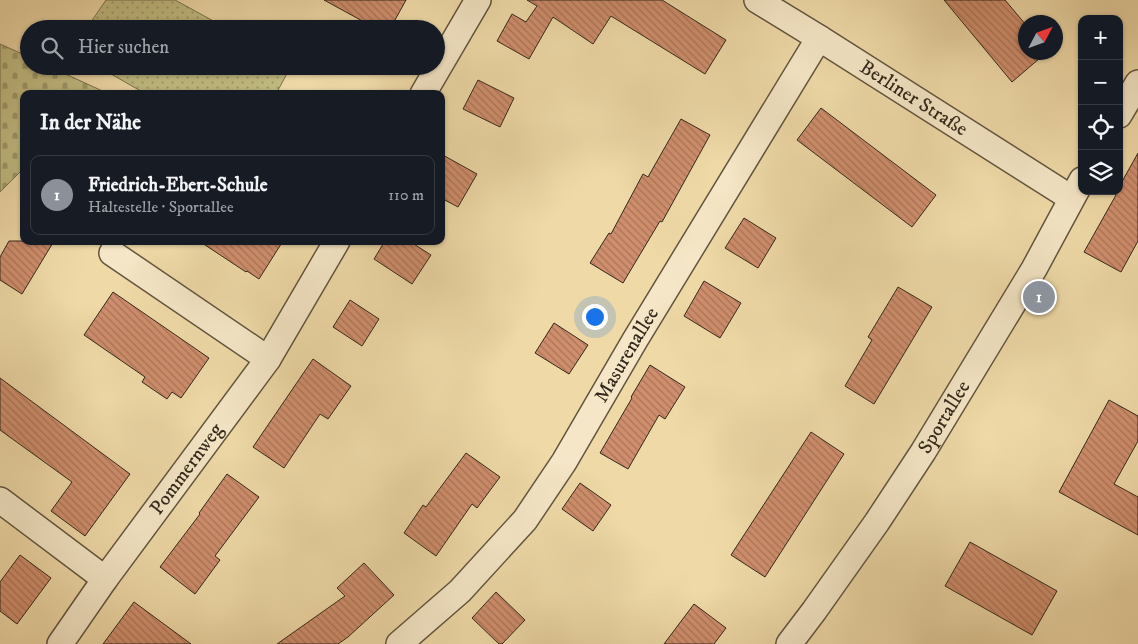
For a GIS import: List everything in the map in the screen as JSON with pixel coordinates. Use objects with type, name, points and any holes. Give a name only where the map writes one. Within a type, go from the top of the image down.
[{"type":"street","points":[[445,56],[478,0]]},
{"type":"street","name":"Berliner Straße","points":[[757,0],[1077,189]]},
{"type":"street","name":"Masurenallee","points":[[399,644],[460,591],[525,520],[564,462],[635,340],[819,38]]},
{"type":"street","points":[[425,90],[434,75]]},
{"type":"street","points":[[1123,108],[1138,83]]},
{"type":"street","name":"Sportallee","points":[[789,644],[871,530],[924,452],[1034,269],[1077,189]]},
{"type":"street","name":"Pommernweg","points":[[60,644],[105,579],[268,359],[335,245]]},
{"type":"street","points":[[112,253],[268,359]]},
{"type":"street","points":[[0,500],[105,579]]},
{"type":"green space","points":[[106,0],[175,0],[212,20],[92,20]]},
{"type":"green space","points":[[0,44],[20,53],[20,75],[68,75],[100,90],[20,90],[20,172],[0,192]]},
{"type":"green space","points":[[113,75],[286,75],[278,90],[139,90]]},
{"type":"building","points":[[324,0],[406,0],[395,20],[361,20]]},
{"type":"building","points":[[527,0],[662,0],[726,40],[705,74],[611,16],[593,44],[553,17],[529,59],[497,41],[512,14],[526,22],[537,6]]},
{"type":"building","points":[[944,0],[1005,0],[1018,15],[1018,60],[1038,60],[1012,82]]},
{"type":"building","points":[[478,80],[514,98],[500,127],[463,109]]},
{"type":"building","points":[[821,108],[936,195],[912,227],[797,140]]},
{"type":"building","points":[[681,119],[710,135],[662,222],[660,221],[623,283],[590,263],[609,233],[611,234],[643,174],[648,177]]},
{"type":"building","points":[[1138,153],[1138,241],[1121,272],[1084,252],[1116,195],[1123,195],[1123,180]]},
{"type":"building","points":[[445,156],[477,174],[458,207],[445,200]]},
{"type":"building","points":[[744,218],[776,238],[758,268],[725,248]]},
{"type":"building","points":[[9,241],[20,241],[20,245],[52,245],[22,294],[0,280],[0,257]]},
{"type":"building","points":[[205,245],[280,245],[259,279]]},
{"type":"building","points":[[383,245],[415,245],[431,255],[412,284],[374,259]]},
{"type":"building","points":[[704,281],[741,303],[720,338],[684,316]]},
{"type":"building","points":[[898,287],[932,307],[874,404],[845,386],[872,340],[868,337]]},
{"type":"building","points":[[113,292],[209,358],[181,398],[172,392],[167,399],[142,382],[145,377],[84,335]]},
{"type":"building","points":[[350,300],[379,319],[362,346],[333,327]]},
{"type":"building","points":[[554,323],[588,345],[569,374],[535,353]]},
{"type":"building","points":[[313,359],[351,386],[328,419],[320,414],[284,468],[253,447]]},
{"type":"building","points":[[650,365],[685,387],[665,419],[659,415],[628,469],[600,453]]},
{"type":"building","points":[[0,378],[130,474],[85,536],[51,511],[72,482],[0,430]]},
{"type":"building","points":[[1109,400],[1138,416],[1138,441],[1114,484],[1138,497],[1138,535],[1059,492]]},
{"type":"building","points":[[811,432],[844,454],[765,577],[731,555]]},
{"type":"building","points":[[466,453],[500,477],[477,508],[472,504],[436,556],[404,533],[423,505],[426,507]]},
{"type":"building","points":[[227,474],[259,497],[215,556],[220,560],[195,594],[160,567]]},
{"type":"building","points":[[580,483],[611,505],[593,531],[562,509]]},
{"type":"building","points":[[970,542],[1057,591],[1032,635],[945,586]]},
{"type":"building","points":[[20,555],[51,578],[17,624],[0,611],[0,582]]},
{"type":"building","points":[[364,563],[394,595],[338,644],[277,644],[345,596],[337,588]]},
{"type":"building","points":[[496,592],[525,620],[502,644],[499,644],[472,618]]},
{"type":"building","points":[[134,602],[191,644],[103,644]]},
{"type":"building","points":[[694,604],[726,628],[714,644],[664,644]]},
{"type":"place","name":"Friedrich-Ebert-Schule","points":[[1039,297]]}]
